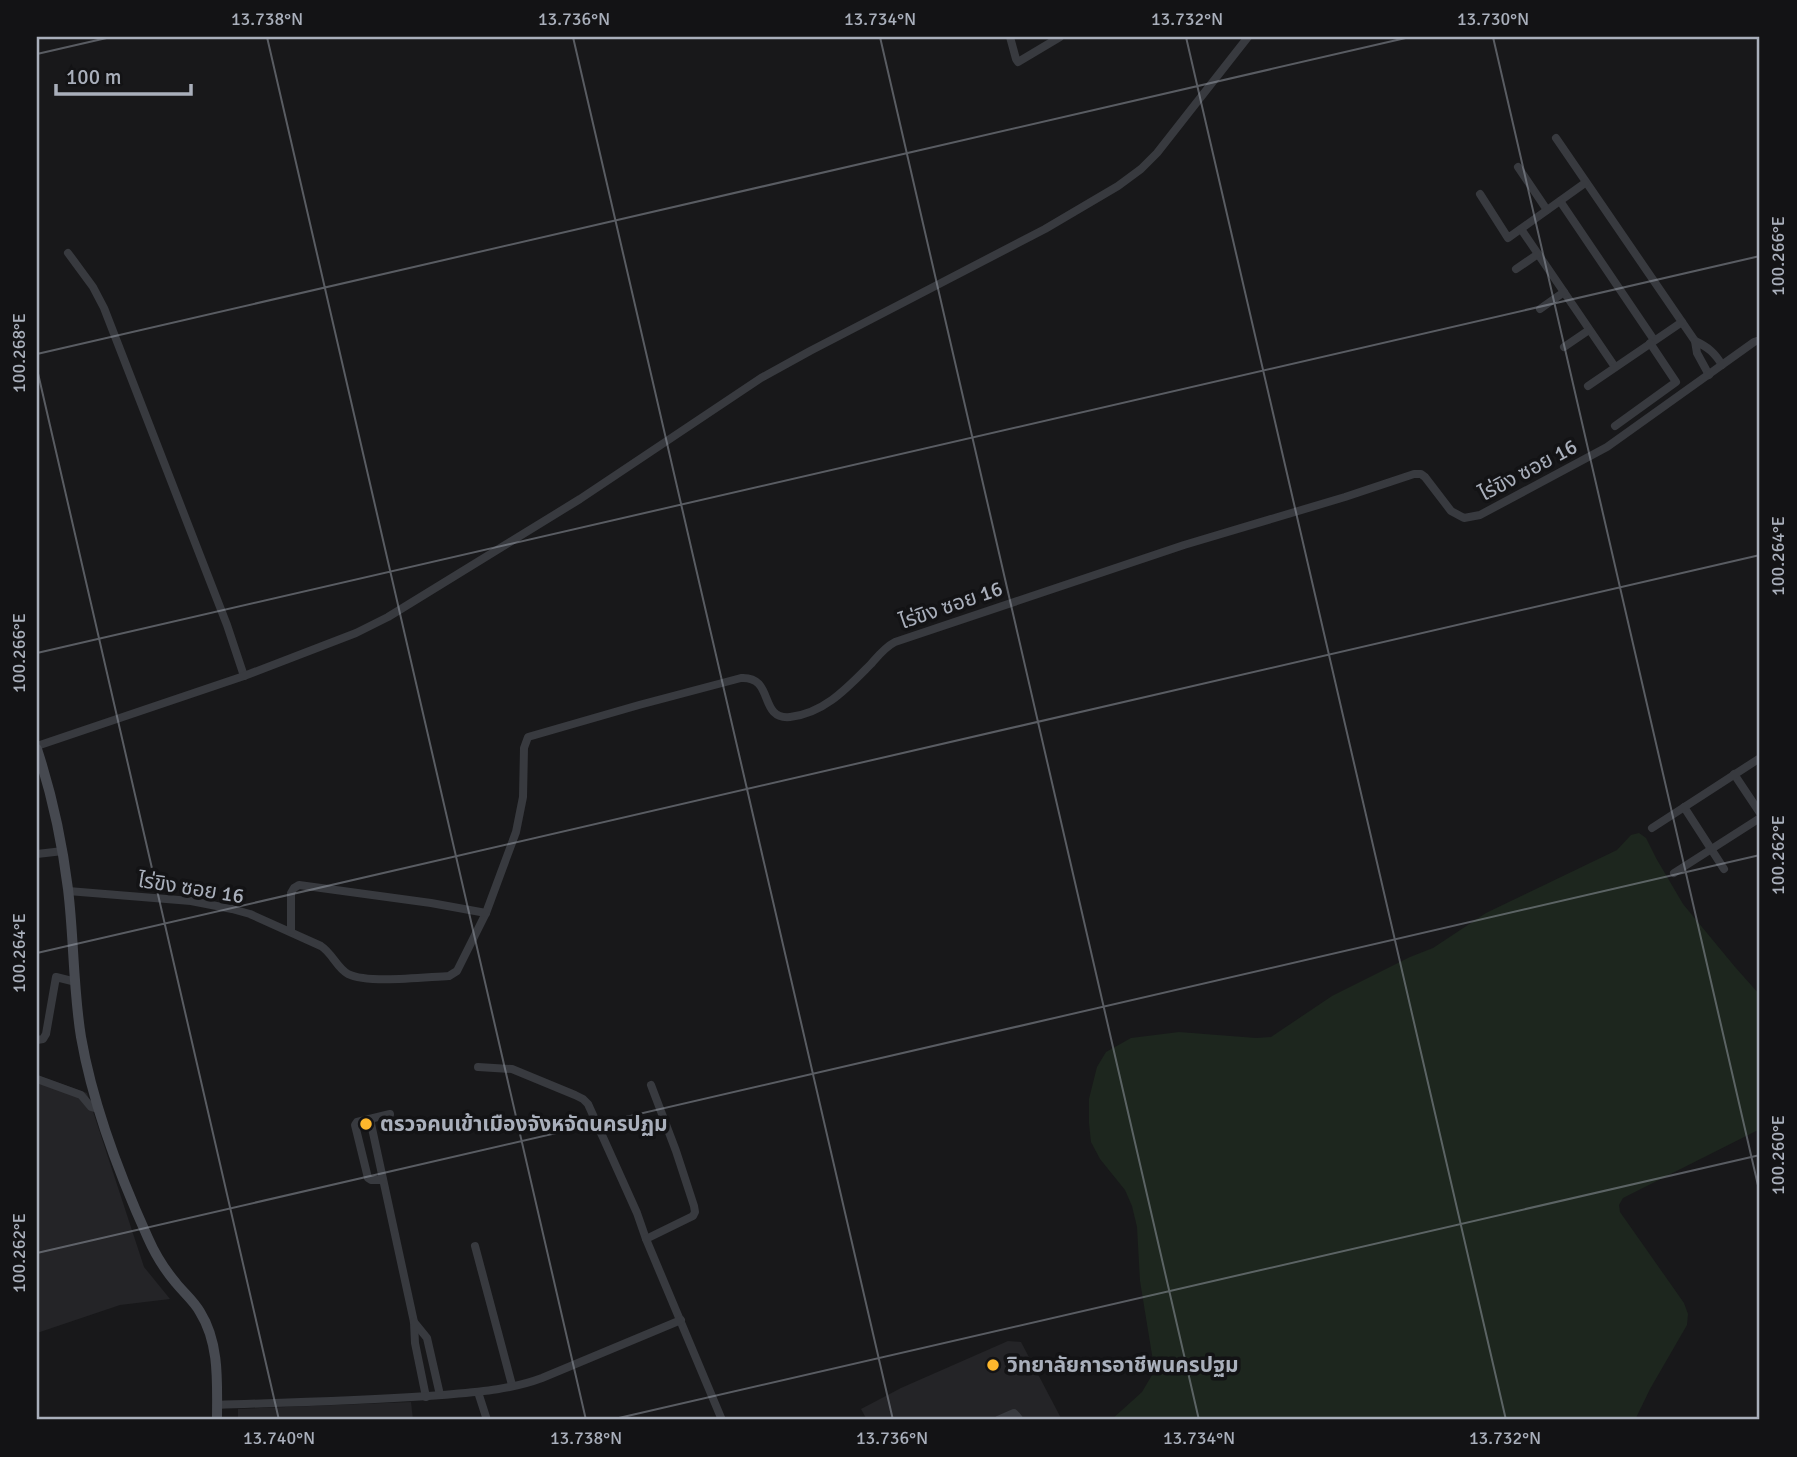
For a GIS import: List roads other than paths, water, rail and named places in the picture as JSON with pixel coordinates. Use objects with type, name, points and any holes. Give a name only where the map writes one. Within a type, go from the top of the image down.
[{"type":"main road","points":[[37,748],[62,850],[81,1037],[98,1107],[122,1176],[149,1241],[168,1272],[194,1303],[212,1338],[217,1420]]},
{"type":"street","points":[[1010,37],[1018,62],[1060,37]]},
{"type":"street","points":[[37,748],[244,676],[356,633],[388,617],[580,499],[761,379],[1045,229],[1118,186],[1157,153],[1248,37]]},
{"type":"street","points":[[1556,138],[1695,341],[1697,353],[1709,375]]},
{"type":"street","points":[[1518,167],[1547,210]]},
{"type":"street","points":[[1480,194],[1508,238],[1586,183]]},
{"type":"street","points":[[1560,201],[1676,382],[1615,426]]},
{"type":"street","points":[[1521,229],[1615,367]]},
{"type":"street","points":[[68,253],[93,287],[104,308],[227,625],[244,676]]},
{"type":"street","points":[[1516,270],[1538,254]]},
{"type":"street","points":[[1540,309],[1564,292]]},
{"type":"street","points":[[1588,386],[1682,322]]},
{"type":"street","points":[[1564,347],[1589,330]]},
{"type":"street","points":[[1695,341],[1716,354],[1722,365]]},
{"type":"street","points":[[1757,341],[1760,352]]},
{"type":"street","name":"ไร่ขิง ซอย 16","points":[[68,891],[191,901],[250,914],[328,950],[342,970],[358,978],[450,976],[457,971],[486,913],[521,816],[524,748],[528,737],[750,677],[759,682],[772,710],[778,716],[784,718],[803,715],[832,700],[895,642],[1184,545],[1414,474],[1425,477],[1451,511],[1464,518],[1480,515],[1607,447],[1757,341]]},
{"type":"street","points":[[1652,828],[1760,758]]},
{"type":"street","points":[[1674,873],[1760,816],[1734,774]]},
{"type":"street","points":[[1684,807],[1724,869]]},
{"type":"street","points":[[37,854],[62,850]]},
{"type":"street","points":[[291,931],[292,891],[299,885],[486,913]]},
{"type":"street","points":[[37,1040],[43,1039],[46,1034],[56,977],[76,982]]},
{"type":"street","points":[[478,1067],[512,1069],[575,1095],[588,1104],[637,1213],[722,1420]]},
{"type":"street","points":[[37,1079],[81,1095],[91,1107],[98,1107]]},
{"type":"street","points":[[646,1239],[693,1216],[695,1212],[651,1085]]},
{"type":"street","points":[[383,1180],[368,1178],[355,1125],[357,1122],[390,1114]]},
{"type":"street","points":[[370,1119],[414,1322],[415,1343],[426,1397]]},
{"type":"street","points":[[475,1246],[512,1385]]},
{"type":"street","points":[[217,1405],[426,1397],[527,1384],[681,1320]]},
{"type":"street","points":[[414,1322],[427,1338],[440,1395]]},
{"type":"street","points":[[478,1392],[487,1420]]},
{"type":"street","points":[[998,1420],[1014,1413],[1020,1420]]},
{"type":"place","name":"ตรวจคนเข้าเมืองจังหจัดนครปฏม","points":[[366,1124]]},
{"type":"place","name":"วิทยาลัยการอาชีพนครปฐม","points":[[993,1365]]}]
